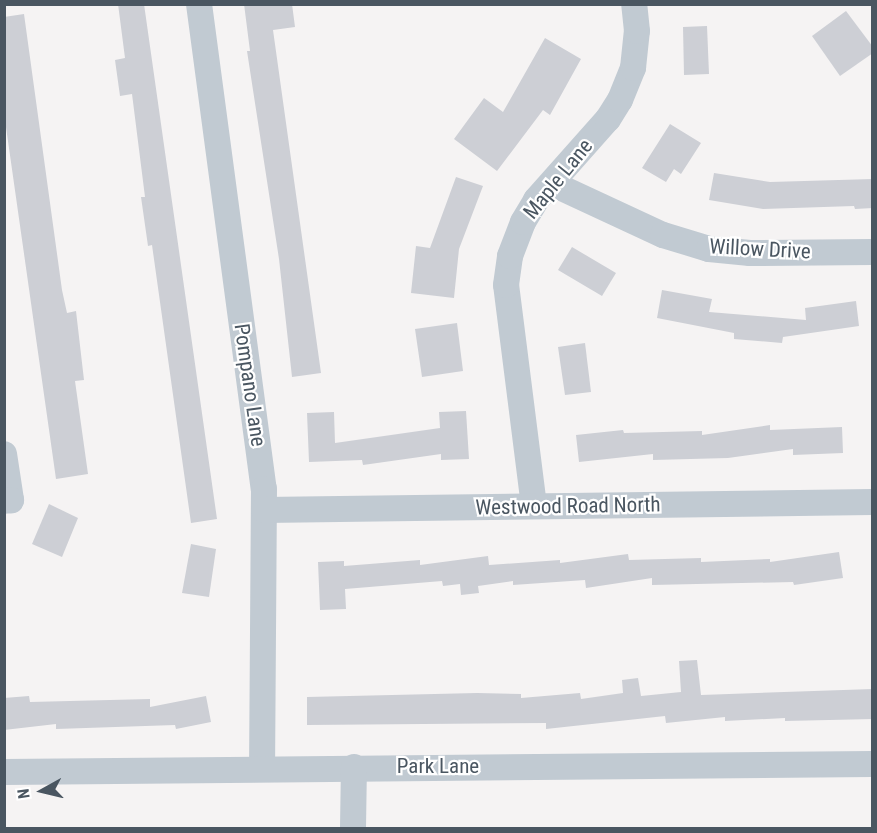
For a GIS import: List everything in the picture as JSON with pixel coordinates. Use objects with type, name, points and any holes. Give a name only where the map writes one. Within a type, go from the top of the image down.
[{"type":"street","name":"Pompano Lane","points":[[198,4],[264,489],[262,768]]},
{"type":"street","name":"Maple Lane","points":[[534,506],[506,285],[510,256],[523,222],[536,200],[553,184],[608,119],[620,100],[633,68],[638,32],[634,4]]},
{"type":"street","name":"Willow Drive","points":[[553,184],[663,235],[709,249],[750,253],[873,252]]},
{"type":"street","points":[[4,454],[11,500],[4,501]]},
{"type":"street","name":"Westwood Road North","points":[[264,510],[873,502]]},
{"type":"street","name":"Park Lane","points":[[4,772],[873,764]]},
{"type":"street","points":[[353,828],[354,767]]},
{"type":"building","points":[[118,4],[144,4],[217,519],[191,523],[152,245],[148,246],[141,197],[145,197],[132,94],[120,96],[115,60],[125,58]]},
{"type":"building","points":[[244,4],[292,4],[295,27],[273,30],[321,373],[292,377],[279,259],[247,51],[250,51]]},
{"type":"building","points":[[846,11],[873,47],[873,53],[840,76],[812,36]]},
{"type":"building","points":[[24,14],[62,290],[67,313],[76,311],[84,380],[75,381],[88,474],[56,479],[4,113],[4,17]]},
{"type":"building","points":[[707,26],[709,74],[684,75],[683,27]]},
{"type":"building","points":[[545,38],[581,59],[550,115],[543,110],[497,171],[454,139],[484,98],[503,112]]},
{"type":"building","points":[[670,124],[701,143],[681,174],[674,169],[666,182],[642,168]]},
{"type":"building","points":[[714,173],[770,182],[873,179],[873,208],[855,209],[854,206],[763,209],[709,200]]},
{"type":"building","points":[[456,177],[483,186],[459,249],[454,298],[411,293],[416,246],[430,248]]},
{"type":"building","points":[[572,247],[616,273],[602,296],[558,270]]},
{"type":"building","points":[[662,290],[712,299],[709,312],[806,320],[805,308],[856,301],[859,326],[783,337],[782,343],[734,339],[734,333],[657,318]]},
{"type":"building","points":[[457,323],[463,371],[422,377],[415,329]]},
{"type":"building","points":[[585,343],[591,392],[565,395],[558,347]]},
{"type":"building","points":[[466,411],[469,459],[441,460],[441,454],[363,465],[362,460],[309,462],[307,413],[334,412],[335,443],[440,428],[439,412]]},
{"type":"building","points":[[770,425],[770,430],[842,427],[843,453],[793,455],[793,449],[728,458],[653,460],[653,454],[579,462],[576,435],[623,430],[624,433],[702,431],[702,435]]},
{"type":"building","points":[[49,504],[78,518],[62,557],[32,544]]},
{"type":"building","points":[[191,544],[216,549],[209,597],[182,593]]},
{"type":"building","points":[[839,552],[843,578],[794,585],[793,582],[652,585],[652,578],[586,588],[585,580],[513,585],[513,581],[478,586],[479,593],[461,595],[460,584],[443,586],[442,581],[345,589],[346,609],[320,610],[318,562],[344,561],[344,566],[420,560],[420,565],[488,556],[489,565],[560,560],[560,563],[628,554],[629,560],[701,558],[701,562],[770,559],[770,562]]},
{"type":"building","points":[[697,660],[701,695],[873,689],[873,719],[785,721],[785,718],[725,721],[725,717],[666,723],[665,716],[546,729],[546,723],[307,725],[307,697],[477,693],[521,694],[521,698],[580,693],[581,699],[623,693],[622,680],[638,678],[641,696],[681,692],[679,661]]},
{"type":"building","points":[[29,696],[30,702],[150,699],[150,707],[206,696],[211,722],[176,729],[175,725],[56,729],[56,724],[4,730],[4,698]]}]
